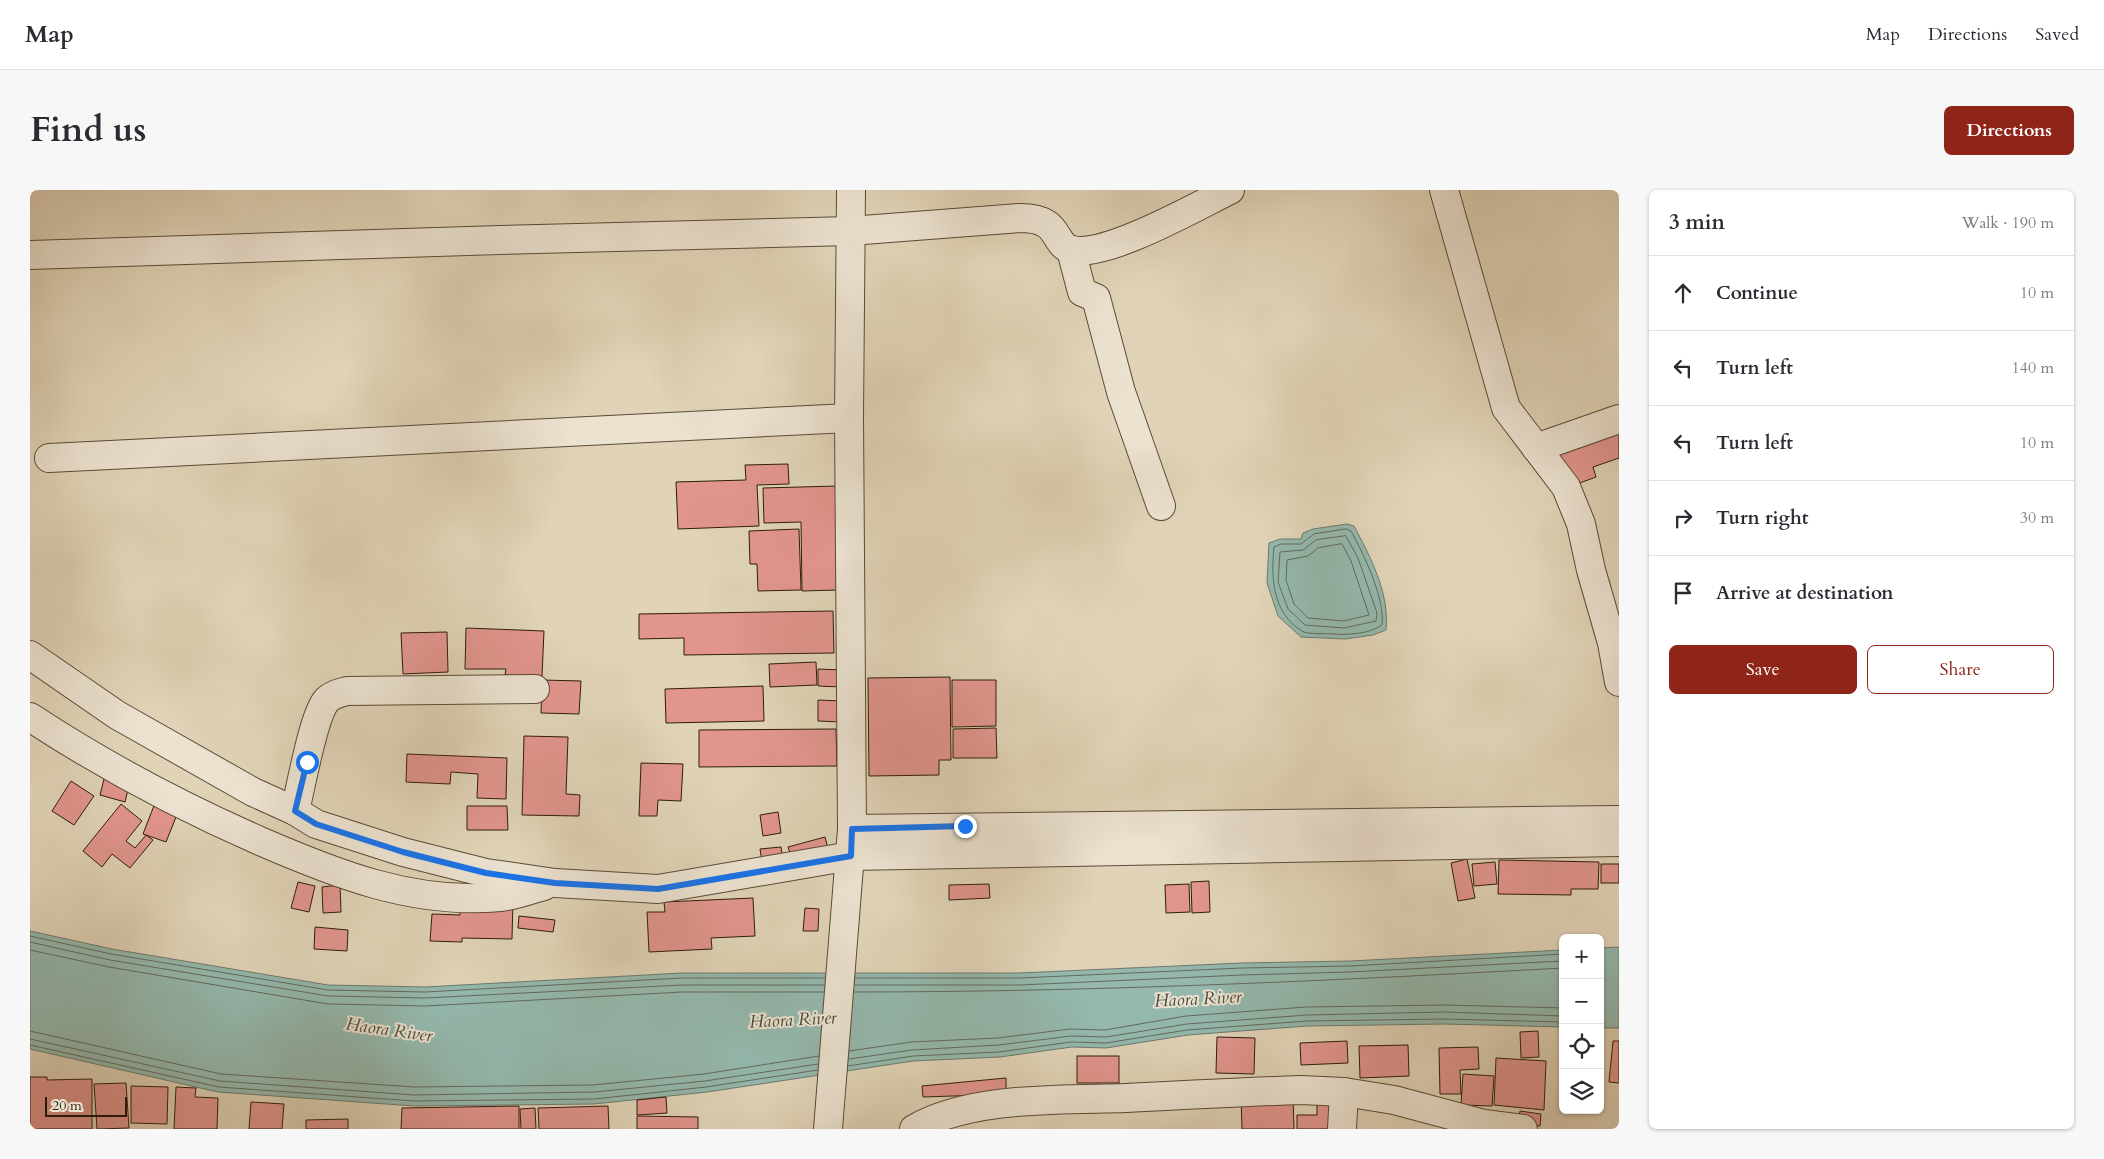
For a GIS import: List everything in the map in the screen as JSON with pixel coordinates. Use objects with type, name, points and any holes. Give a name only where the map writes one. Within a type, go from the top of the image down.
[{"type":"street","points":[[828,1129],[852,829],[849,418],[851,190]]},
{"type":"street","points":[[1071,250],[1095,249],[1119,242],[1230,190]]},
{"type":"street","points":[[1444,190],[1506,408],[1566,487],[1581,524],[1590,570],[1612,644],[1619,682]]},
{"type":"street","points":[[30,255],[850,231],[1035,218],[1045,221],[1071,250],[1082,292],[1096,298],[1121,392],[1161,506]]},
{"type":"street","points":[[49,458],[849,418]]},
{"type":"street","points":[[1536,448],[1619,419]]},
{"type":"street","points":[[30,655],[117,715],[253,792],[295,811],[316,824],[403,852],[486,873],[555,883],[658,889],[851,856],[1619,842]]},
{"type":"street","points":[[295,811],[318,714],[327,700],[336,694],[347,691],[535,689]]},
{"type":"street","points":[[30,717],[81,750],[196,813],[324,869],[391,890],[451,898],[501,897],[555,883]]},
{"type":"street","points":[[852,829],[1619,820]]},
{"type":"street","points":[[914,1129],[938,1118],[971,1108],[1038,1101],[1301,1090],[1344,1092],[1394,1100],[1484,1124],[1522,1129]]},
{"type":"street","points":[[1342,1129],[1344,1092]]},
{"type":"water","points":[[1347,524],[1354,526],[1378,576],[1385,603],[1386,630],[1373,635],[1345,639],[1301,637],[1278,616],[1267,583],[1269,543],[1280,539],[1301,539],[1303,533],[1313,529]]},
{"type":"water","name":"Haora River","points":[[30,931],[112,949],[328,985],[425,987],[682,973],[1019,973],[1242,963],[1350,961],[1559,950],[1559,1027],[1444,1024],[1307,1026],[1188,1035],[1106,1048],[1072,1047],[1000,1057],[913,1061],[707,1092],[594,1104],[414,1106],[218,1092],[30,1049]]},
{"type":"water","points":[[1619,947],[1619,1028],[1604,1028],[1604,948]]},
{"type":"building","points":[[1619,423],[1619,458],[1593,467],[1596,477],[1569,487],[1554,445]]},
{"type":"building","points":[[788,464],[789,484],[757,485],[759,526],[678,529],[676,482],[746,480],[745,465]]},
{"type":"building","points":[[837,486],[839,590],[802,591],[801,522],[764,523],[763,488]]},
{"type":"building","points":[[799,529],[801,590],[758,591],[757,564],[750,564],[749,531]]},
{"type":"building","points":[[833,611],[834,653],[684,655],[684,638],[639,639],[639,614]]},
{"type":"building","points":[[466,628],[544,631],[542,676],[505,675],[506,669],[465,669]]},
{"type":"building","points":[[447,632],[448,672],[403,674],[401,633]]},
{"type":"building","points":[[816,662],[817,685],[770,687],[769,664]]},
{"type":"building","points":[[818,669],[841,670],[841,687],[818,686]]},
{"type":"building","points":[[950,677],[951,760],[939,760],[939,775],[869,776],[868,678]]},
{"type":"building","points":[[542,680],[581,681],[579,714],[541,713]]},
{"type":"building","points":[[952,680],[996,680],[996,726],[952,727]]},
{"type":"building","points":[[763,686],[764,721],[666,723],[665,689]]},
{"type":"building","points":[[818,700],[842,701],[841,722],[818,721]]},
{"type":"building","points":[[996,728],[997,758],[953,758],[953,729]]},
{"type":"building","points":[[836,729],[837,766],[699,767],[699,730]]},
{"type":"building","points":[[524,736],[568,737],[566,794],[580,795],[579,816],[522,815]]},
{"type":"building","points":[[407,754],[507,758],[506,799],[477,798],[478,774],[451,772],[450,784],[406,782]]},
{"type":"building","points":[[641,763],[683,764],[681,801],[658,800],[657,816],[639,816]]},
{"type":"building","points":[[104,779],[129,785],[125,802],[100,795]]},
{"type":"building","points":[[71,781],[94,796],[74,825],[52,811]]},
{"type":"building","points":[[155,803],[178,812],[166,842],[143,834]]},
{"type":"building","points":[[121,804],[142,821],[126,841],[135,848],[146,835],[153,840],[130,868],[112,854],[102,867],[83,851]]},
{"type":"building","points":[[467,806],[507,806],[508,830],[467,830]]},
{"type":"building","points":[[778,812],[781,833],[763,836],[760,815]]},
{"type":"building","points":[[825,837],[829,852],[793,862],[788,847]]},
{"type":"building","points":[[781,847],[784,866],[763,868],[760,849]]},
{"type":"building","points":[[1467,859],[1475,898],[1458,901],[1451,863]]},
{"type":"building","points":[[1499,860],[1599,862],[1598,889],[1571,889],[1571,895],[1498,894]]},
{"type":"building","points":[[1495,862],[1497,884],[1474,886],[1472,864]]},
{"type":"building","points":[[1601,864],[1619,864],[1619,883],[1601,883]]},
{"type":"building","points":[[1209,881],[1210,912],[1192,913],[1191,882]]},
{"type":"building","points":[[298,882],[315,886],[309,912],[291,908]]},
{"type":"building","points":[[989,884],[990,898],[949,900],[949,885]]},
{"type":"building","points":[[1189,884],[1190,912],[1166,913],[1165,885]]},
{"type":"building","points":[[340,885],[341,912],[323,913],[322,887]]},
{"type":"building","points":[[753,898],[755,936],[711,938],[712,949],[649,952],[647,912],[665,912],[664,902]]},
{"type":"building","points":[[461,899],[513,900],[512,939],[462,938],[462,942],[430,941],[432,914],[460,915]]},
{"type":"building","points":[[805,908],[819,909],[818,931],[803,931]]},
{"type":"building","points":[[519,916],[555,920],[553,932],[518,928]]},
{"type":"building","points":[[315,927],[348,930],[347,951],[314,949]]},
{"type":"building","points":[[1538,1031],[1539,1057],[1521,1058],[1520,1032]]},
{"type":"building","points":[[1217,1037],[1255,1038],[1254,1074],[1216,1073]]},
{"type":"building","points":[[1347,1041],[1348,1063],[1301,1065],[1300,1043]]},
{"type":"building","points":[[1613,1041],[1619,1041],[1619,1083],[1609,1082]]},
{"type":"building","points":[[1408,1045],[1409,1076],[1360,1078],[1359,1046]]},
{"type":"building","points":[[1478,1047],[1479,1069],[1460,1070],[1461,1094],[1440,1094],[1439,1048]]},
{"type":"building","points":[[1077,1056],[1119,1056],[1119,1083],[1077,1083]]},
{"type":"building","points":[[1496,1058],[1546,1061],[1544,1110],[1494,1105]]},
{"type":"building","points":[[1463,1074],[1494,1076],[1492,1106],[1461,1105]]},
{"type":"building","points":[[30,1077],[47,1077],[47,1080],[92,1079],[92,1129],[30,1129]]},
{"type":"building","points":[[1006,1078],[1006,1102],[983,1095],[923,1097],[922,1086]]},
{"type":"building","points":[[126,1083],[129,1128],[97,1129],[94,1084]]},
{"type":"building","points":[[131,1086],[168,1087],[167,1124],[131,1123]]},
{"type":"building","points":[[176,1087],[196,1088],[195,1097],[218,1098],[217,1129],[174,1129]]},
{"type":"building","points":[[1317,1094],[1337,1094],[1336,1129],[1297,1129],[1297,1115],[1317,1115]]},
{"type":"building","points":[[1293,1095],[1294,1129],[1242,1129],[1241,1097]]},
{"type":"building","points":[[666,1097],[667,1113],[637,1115],[637,1100]]},
{"type":"building","points":[[251,1102],[284,1104],[282,1129],[249,1129]]},
{"type":"building","points":[[519,1106],[519,1129],[401,1129],[402,1108]]},
{"type":"building","points":[[608,1106],[609,1129],[539,1129],[538,1108]]},
{"type":"building","points":[[535,1108],[536,1129],[521,1129],[520,1109]]},
{"type":"building","points":[[1520,1111],[1541,1114],[1540,1126],[1518,1123]]},
{"type":"building","points":[[637,1116],[698,1117],[698,1129],[637,1129]]},
{"type":"building","points":[[348,1119],[348,1129],[306,1129],[306,1120]]},
{"type":"route","points":[[307,762],[295,811],[316,824],[403,852],[486,873],[555,883],[658,889],[851,856],[852,829],[965,826]]}]
